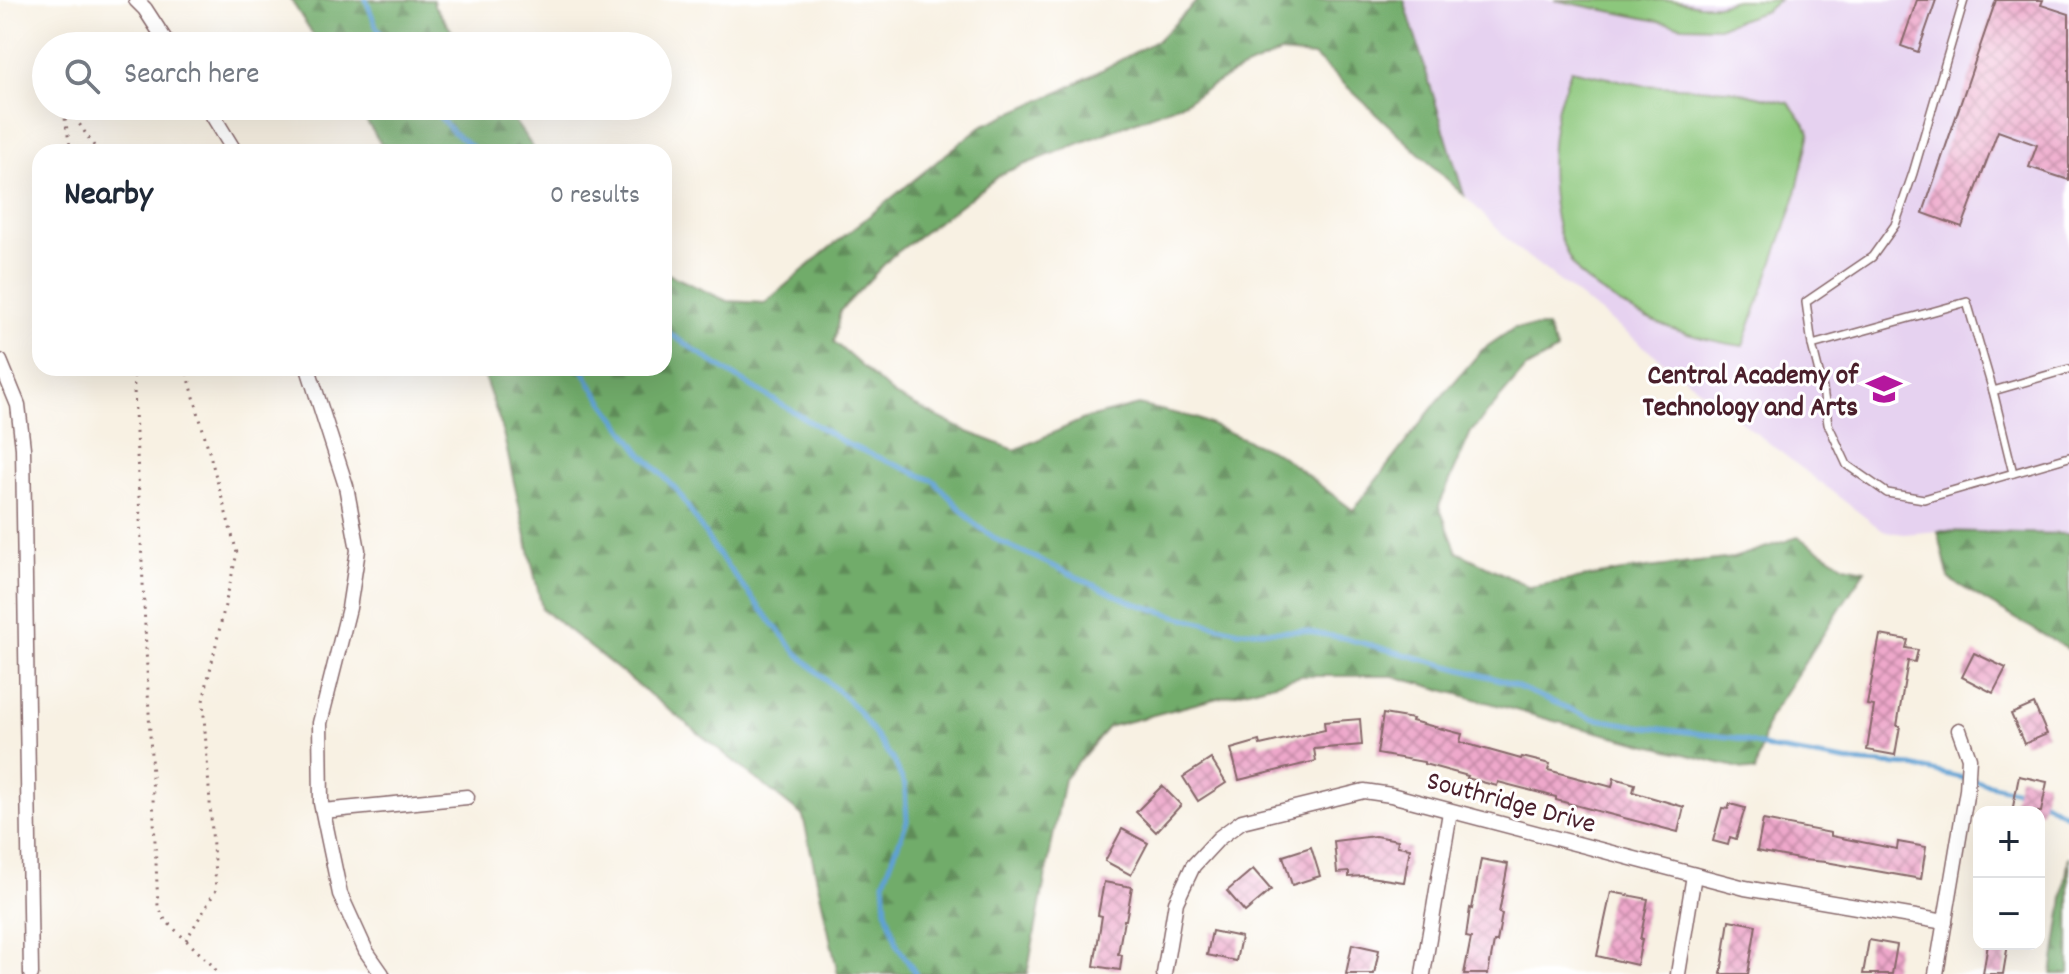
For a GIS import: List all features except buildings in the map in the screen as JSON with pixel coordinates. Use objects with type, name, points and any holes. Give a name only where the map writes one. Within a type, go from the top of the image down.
[{"type":"street","points":[[136,0],[160,32]]},
{"type":"street","points":[[216,120],[230,144]]},
{"type":"street","points":[[0,361],[18,405],[23,448],[31,974]]},
{"type":"street","points":[[311,376],[346,486],[358,550],[349,608],[320,723],[321,803],[340,894],[366,951],[382,974]]},
{"type":"street","points":[[1936,974],[1967,790],[1969,758],[1959,730]]},
{"type":"street","name":"Southridge Drive","points":[[1164,974],[1176,902],[1193,866],[1219,838],[1242,821],[1364,791],[1391,795],[1745,888],[1945,922]]},
{"type":"street","points":[[323,811],[467,797]]},
{"type":"street","points":[[1423,974],[1450,812]]},
{"type":"street","points":[[1678,974],[1694,875]]},
{"type":"lane","points":[[1964,0],[1895,225],[1872,257],[1806,302],[1828,424],[1847,465],[1887,493],[1924,499],[2069,457]]},
{"type":"lane","points":[[1812,345],[1967,302],[2013,473]]},
{"type":"lane","points":[[1993,391],[2069,369]]},
{"type":"path","points":[[65,120],[70,144]]},
{"type":"path","points":[[77,120],[93,144]]},
{"type":"path","points":[[133,376],[158,906],[165,920],[218,974]]},
{"type":"path","points":[[186,940],[216,890],[203,701],[237,553],[188,376]]},
{"type":"shaded area","name":"Central Academy of Technology and Arts","points":[[1404,0],[2069,0],[2069,534],[1938,531],[1904,534],[1883,531],[1515,247],[1464,195]]},
{"type":"green space","points":[[291,0],[433,0],[452,32],[311,32]]},
{"type":"green space","points":[[1198,0],[1404,0],[1464,195],[1314,56],[1280,53],[1232,74],[1183,103],[1003,173],[891,257],[840,311],[834,342],[894,395],[968,432],[1015,450],[1084,419],[1138,405],[1196,418],[1279,454],[1353,510],[1482,350],[1514,328],[1547,327],[1557,351],[1526,368],[1471,432],[1439,506],[1457,552],[1530,587],[1622,571],[1733,558],[1798,537],[1845,566],[1865,570],[1768,719],[1755,772],[1393,676],[1301,676],[1108,727],[1064,779],[1027,974],[838,974],[803,816],[542,609],[502,428],[484,376],[672,376],[672,276],[727,301],[765,303],[981,126],[1064,90],[1158,40]]},
{"type":"green space","points":[[1555,0],[1671,0],[1717,5],[1736,0],[1779,0],[1766,11],[1718,27],[1683,26]]},
{"type":"green space","points":[[1571,70],[1642,85],[1730,90],[1789,103],[1810,132],[1794,202],[1743,346],[1706,339],[1655,322],[1588,282],[1568,256],[1556,216],[1551,172],[1557,111]]},
{"type":"green space","points":[[366,120],[514,120],[530,144],[381,144]]},
{"type":"green space","points":[[1938,531],[2069,534],[2069,650],[1949,579]]},
{"type":"green space","points":[[2069,856],[2069,974],[2052,974]]},
{"type":"waterway","points":[[366,0],[380,32]]},
{"type":"waterway","points":[[442,120],[469,144]]},
{"type":"waterway","points":[[672,335],[847,444],[934,481],[975,524],[999,541],[1131,602],[1239,631],[1303,631],[1344,638],[1504,681],[1591,718],[1736,738],[1773,749],[1851,762],[1912,766],[2022,792]]},
{"type":"waterway","points":[[586,376],[642,454],[678,491],[717,553],[761,609],[796,652],[856,708],[895,763],[905,786],[907,821],[884,881],[886,910],[898,947],[916,974]]},
{"type":"waterway","points":[[2038,799],[2069,816]]},
{"type":"place","name":"Central Academy of Technology and Arts","points":[[1884,389]]}]
